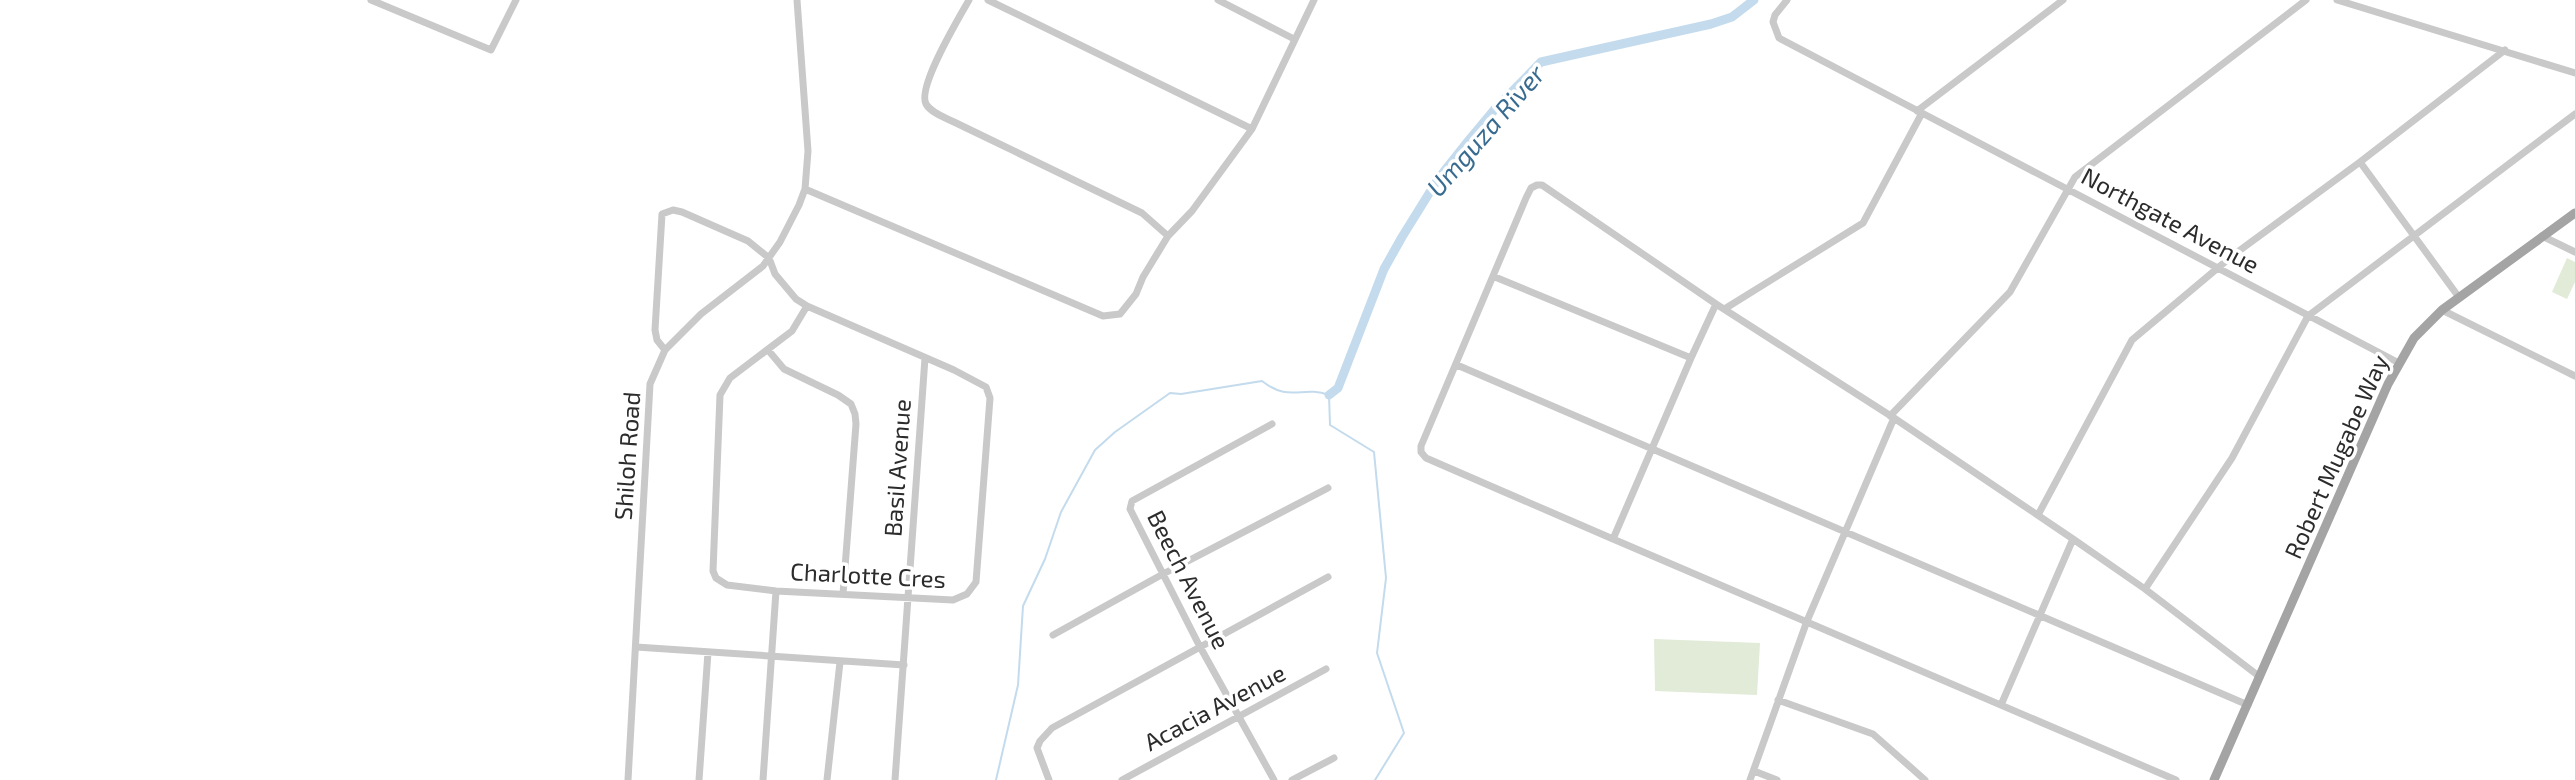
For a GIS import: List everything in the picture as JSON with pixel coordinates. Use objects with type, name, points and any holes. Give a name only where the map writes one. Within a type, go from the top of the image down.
[{"type":"main road","name":"Robert Mugabe Way","points":[[2214,780],[2399,363],[2414,338],[2458,296],[2575,213]]},
{"type":"street","points":[[371,0],[491,50],[516,2],[505,0]]},
{"type":"street","points":[[797,0],[808,151],[805,189],[790,223],[769,258],[755,274],[701,314],[665,350],[657,340],[655,330],[663,214],[673,210],[748,241],[769,258],[775,274],[796,299],[807,306],[925,358]]},
{"type":"street","points":[[969,0],[928,81],[925,100],[928,106],[954,122],[1142,213],[1168,236]]},
{"type":"street","points":[[988,0],[1252,130]]},
{"type":"street","points":[[1218,0],[1294,39]]},
{"type":"street","points":[[805,189],[1103,316],[1120,314],[1129,305],[1168,236],[1192,211],[1252,130],[1314,0]]},
{"type":"street","name":"Northgate Avenue","points":[[1787,0],[1773,22],[1779,38],[2399,363]]},
{"type":"street","points":[[1726,308],[1863,223],[1920,112],[2063,0]]},
{"type":"street","points":[[1750,780],[1807,621],[1892,417],[2010,292],[2067,189],[2085,167],[2306,0]]},
{"type":"street","points":[[2337,0],[2575,72]]},
{"type":"street","points":[[2038,515],[2132,340],[2217,268],[2505,50]]},
{"type":"street","points":[[2146,589],[2232,458],[2308,316],[2575,114]]},
{"type":"street","points":[[2360,162],[2458,296]]},
{"type":"street","points":[[2176,780],[1422,456],[1421,446],[1531,188],[1539,184],[1892,417],[2146,589],[2260,677]]},
{"type":"street","points":[[2542,236],[2575,252]]},
{"type":"street","points":[[1495,277],[1691,358]]},
{"type":"street","points":[[1613,539],[1717,304]]},
{"type":"street","name":"Charlotte Cres","points":[[807,306],[792,331],[730,378],[720,395],[713,571],[716,578],[727,584],[776,591],[908,600],[953,600],[967,594],[976,582],[989,398],[984,384],[925,358]]},
{"type":"street","points":[[2442,310],[2575,376]]},
{"type":"street","name":"Shiloh Road","points":[[628,780],[650,384],[665,350]]},
{"type":"street","points":[[768,350],[784,369],[844,398],[853,407],[856,424],[843,594]]},
{"type":"street","name":"Basil Avenue","points":[[895,780],[925,358]]},
{"type":"street","points":[[1457,365],[2249,705]]},
{"type":"street","name":"Beech Avenue","points":[[1272,424],[1132,502],[1130,509],[1199,645],[1274,780]]},
{"type":"street","points":[[1053,635],[1328,488]]},
{"type":"street","points":[[2001,705],[2073,539]]},
{"type":"street","points":[[1049,780],[1037,748],[1052,728],[1199,645],[1328,577]]},
{"type":"street","name":"Charlotte Cres","points":[[763,780],[776,591]]},
{"type":"street","points":[[636,647],[904,665]]},
{"type":"street","points":[[699,780],[708,653]]},
{"type":"street","points":[[827,780],[840,662]]},
{"type":"street","name":"Acacia Avenue","points":[[1122,780],[1326,669]]},
{"type":"street","points":[[1778,700],[1873,734],[1926,780]]},
{"type":"street","points":[[1292,780],[1334,758]]},
{"type":"street","points":[[1754,771],[1777,780]]},
{"type":"green space","points":[[2567,258],[2575,262],[2575,282],[2567,299],[2552,292]]},
{"type":"green space","points":[[1654,639],[1760,643],[1757,695],[1655,691]]},
{"type":"waterway","name":"Umguza River","points":[[1329,395],[1338,388],[1384,269],[1438,179],[1495,109],[1541,62],[1711,24],[1732,17],[1754,0]]},
{"type":"waterway","points":[[996,780],[1018,685],[1023,606],[1045,559],[1061,512],[1095,450],[1115,432],[1170,393],[1181,394],[1262,381],[1280,391],[1320,392],[1329,395],[1330,425],[1374,452],[1386,578],[1377,653],[1404,733],[1375,780]]}]
